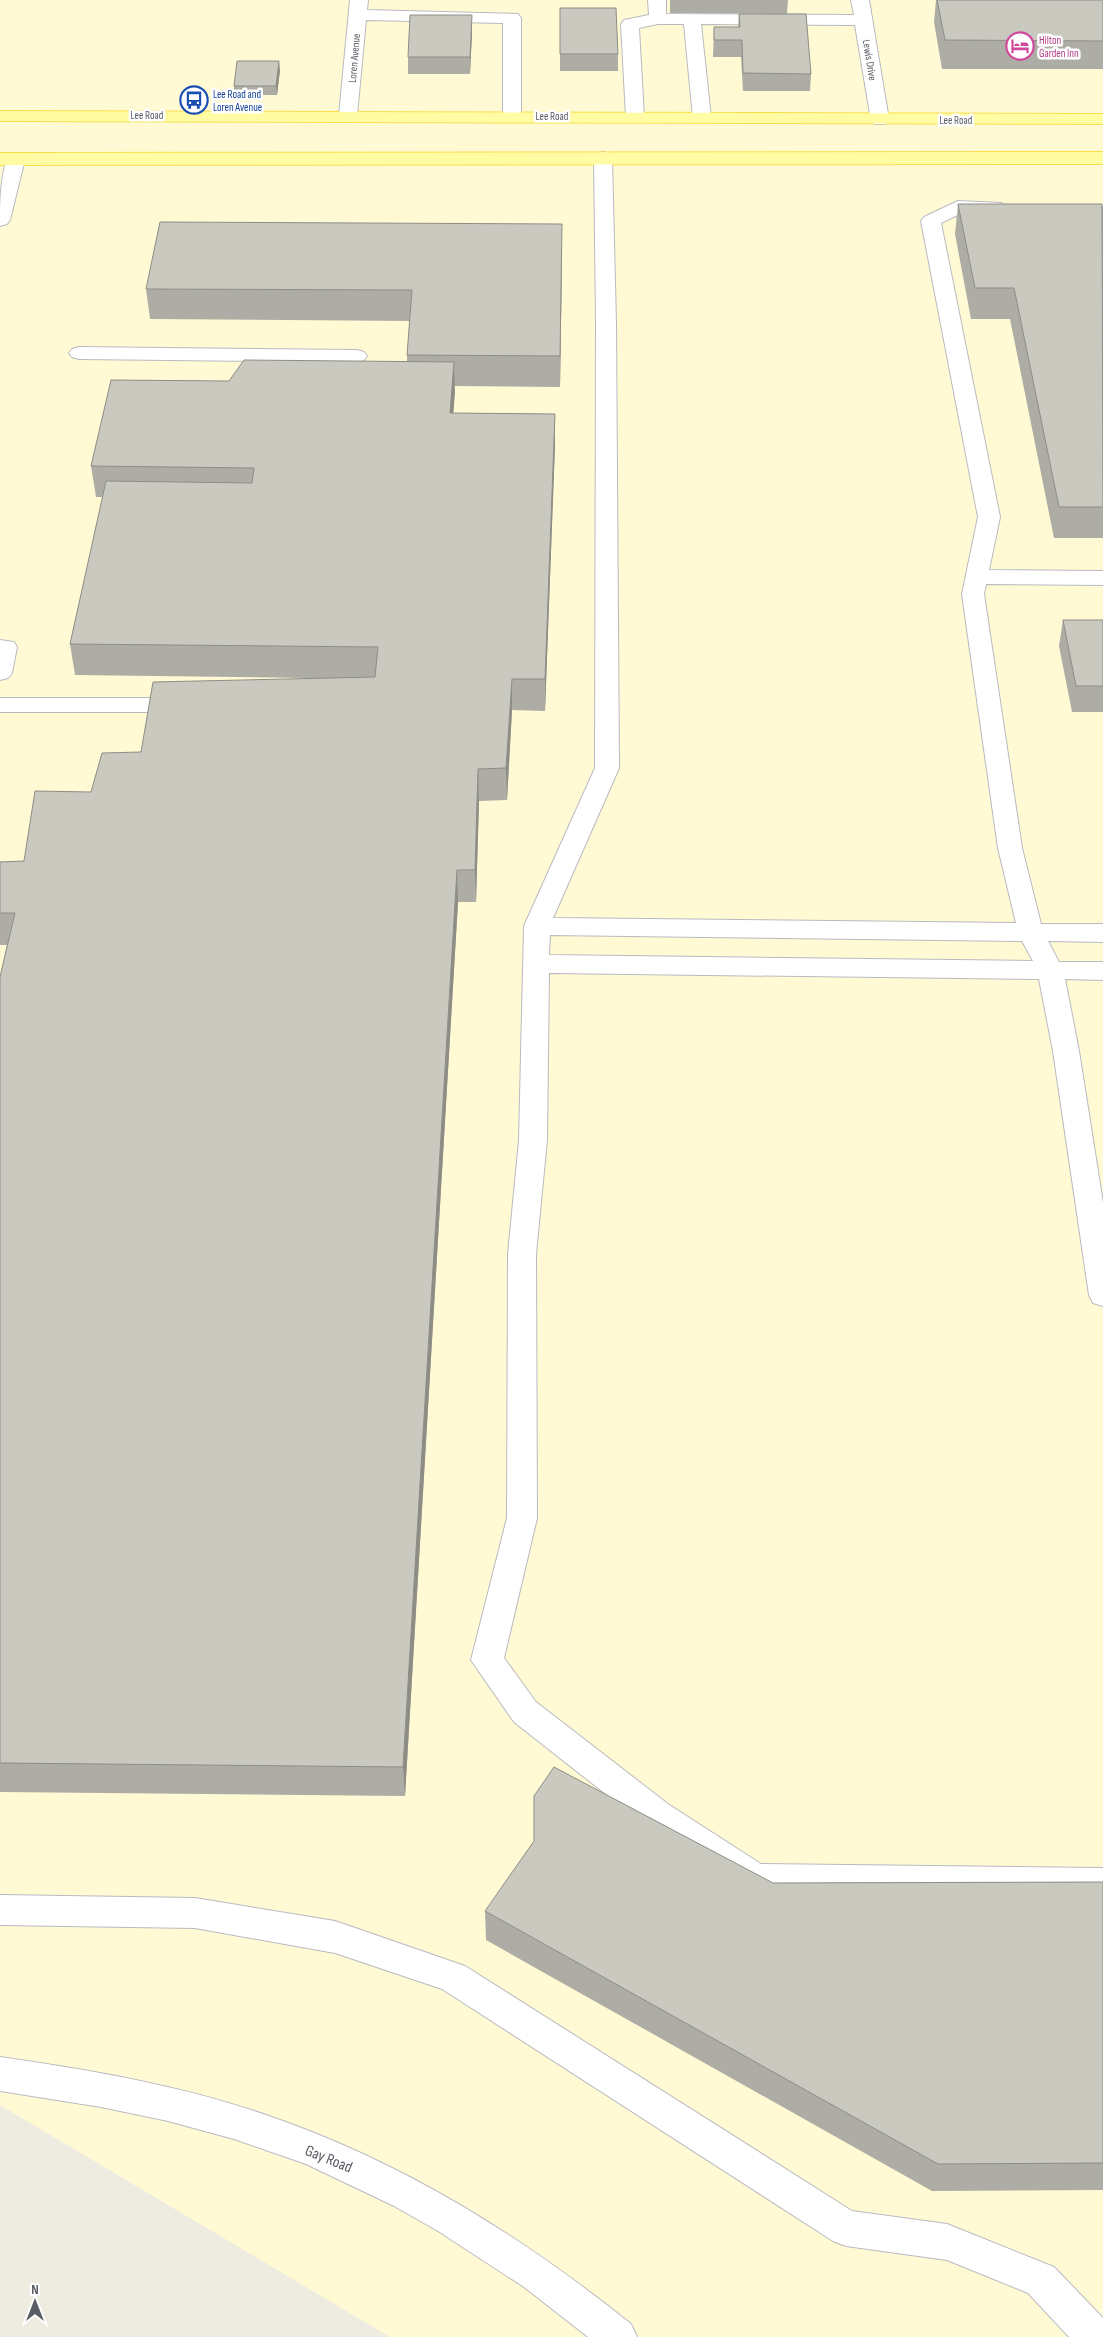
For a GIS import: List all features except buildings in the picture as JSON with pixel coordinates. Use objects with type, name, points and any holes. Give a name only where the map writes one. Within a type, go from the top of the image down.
[{"type":"main road","name":"Lee Road","points":[[0,116],[348,115],[880,120],[1103,119]]},
{"type":"main road","points":[[774,157],[850,139],[880,120]]},
{"type":"main road","points":[[8,159],[1103,158]]},
{"type":"street","points":[[657,0],[658,19]]},
{"type":"street","name":"Lewis Drive","points":[[860,0],[880,120]]},
{"type":"street","points":[[358,8],[512,18],[512,116]]},
{"type":"street","name":"Loren Avenue","points":[[348,115],[358,8]]},
{"type":"street","points":[[635,117],[630,24],[658,19],[864,20]]},
{"type":"street","points":[[692,20],[702,118]]},
{"type":"street","points":[[603,158],[606,323],[607,768],[537,926],[538,964],[534,1140],[522,1254],[522,1518],[487,1660],[526,1712],[656,1814],[756,1878],[1103,1883]]},
{"type":"street","points":[[0,220],[8,159]]},
{"type":"street","points":[[1016,207],[958,207],[931,221],[989,517],[973,594],[1010,848],[1031,933],[1050,969],[1066,1051],[1103,1295]]},
{"type":"street","points":[[79,353],[357,356]]},
{"type":"street","points":[[977,577],[1103,578]]},
{"type":"street","points":[[0,647],[6,647],[0,673]]},
{"type":"street","points":[[0,705],[204,705]]},
{"type":"street","points":[[537,926],[1103,933]]},
{"type":"street","points":[[538,964],[1103,970]]},
{"type":"street","points":[[0,1910],[195,1914],[334,1937],[453,1977],[846,2228],[947,2242],[1041,2280],[1095,2337]]},
{"type":"street","name":"Gay Road","points":[[0,2074],[72,2084],[168,2104],[267,2132],[367,2173],[454,2219],[576,2302],[618,2337]]},
{"type":"shaded area","points":[[0,0],[1103,0],[1103,2337],[390,2337],[0,2105]]},
{"type":"place","name":"Hilton Garden Inn","points":[[1020,46]]},
{"type":"place","name":"Lee Road and Loren Avenue","points":[[194,100]]}]
